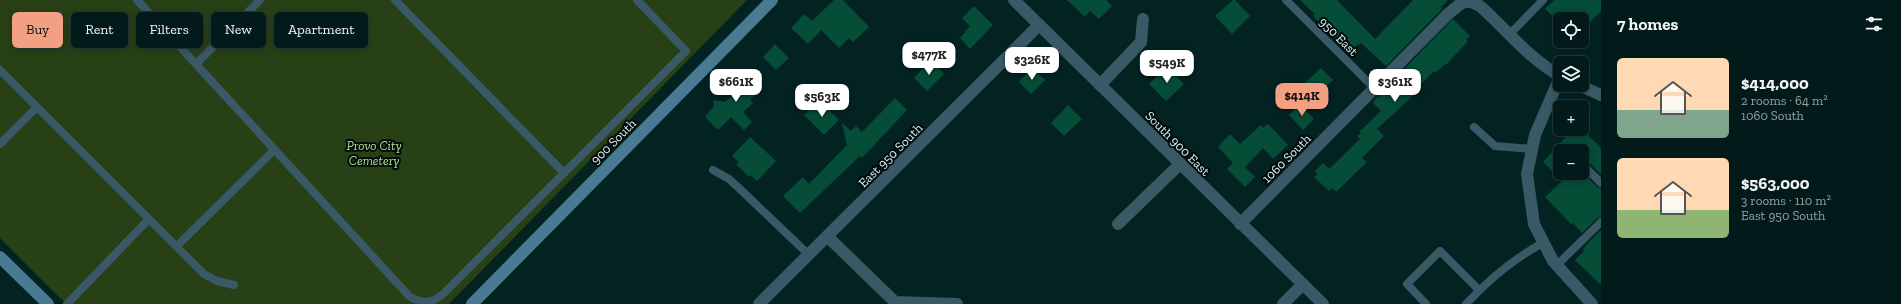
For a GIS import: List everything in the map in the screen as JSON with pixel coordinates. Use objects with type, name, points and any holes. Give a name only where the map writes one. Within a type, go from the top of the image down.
[{"type":"street","name":"900 South","points":[[474,303],[772,0]]},
{"type":"street","name":"South 900 East","points":[[1014,0],[1323,304]]},
{"type":"street","name":"1060 South","points":[[1240,224],[1374,88],[1459,5],[1476,1]]},
{"type":"street","points":[[1476,1],[1535,60],[1553,72]]},
{"type":"street","points":[[1100,85],[1141,42],[1143,19]]},
{"type":"street","name":"East 950 South","points":[[759,304],[1040,25]]},
{"type":"street","points":[[1589,90],[1601,95]]},
{"type":"street","points":[[1554,92],[1535,135],[1527,174],[1534,224],[1557,265],[1592,304]]},
{"type":"street","points":[[1118,224],[1180,164]]},
{"type":"street","points":[[828,237],[895,302],[957,304]]},
{"type":"street","points":[[0,257],[48,304]]},
{"type":"street","points":[[1283,304],[1303,284]]},
{"type":"lane","points":[[136,0],[197,63],[274,150],[410,297],[421,302],[435,301],[443,294],[686,51],[637,0]]},
{"type":"lane","points":[[197,63],[260,0]]},
{"type":"lane","points":[[395,0],[564,173]]},
{"type":"lane","name":"950 East","points":[[1286,0],[1374,88]]},
{"type":"lane","points":[[1509,35],[1543,0]]},
{"type":"lane","points":[[0,70],[149,220],[178,246],[204,274],[234,285]]},
{"type":"lane","points":[[0,144],[37,107]]},
{"type":"lane","points":[[1474,128],[1495,146],[1532,149]]},
{"type":"lane","points":[[178,246],[274,150]]},
{"type":"lane","points":[[713,170],[729,179],[809,256]]},
{"type":"lane","points":[[1589,171],[1601,183]]},
{"type":"lane","points":[[67,304],[149,220]]},
{"type":"lane","points":[[1557,265],[1601,222]]},
{"type":"lane","points":[[1466,304],[1479,290],[1508,265],[1544,242]]},
{"type":"lane","points":[[1426,304],[1407,284],[1440,251],[1479,290]]},
{"type":"green space","name":"Provo City Cemetery","points":[[0,0],[747,0],[449,304],[66,304],[0,238]]},
{"type":"building","points":[[834,0],[843,0],[869,27],[853,42],[849,38],[839,48],[821,30],[808,44],[791,28],[804,14],[812,21]]},
{"type":"building","points":[[1067,0],[1106,0],[1112,6],[1099,19],[1090,11],[1085,17]]},
{"type":"building","points":[[1233,0],[1235,0],[1250,16],[1232,34],[1215,16]]},
{"type":"building","points":[[1300,0],[1337,0],[1375,39],[1413,0],[1448,0],[1441,7],[1442,9],[1386,66],[1361,43],[1351,51],[1347,48],[1346,49],[1313,16],[1315,14]]},
{"type":"building","points":[[1554,0],[1601,0],[1601,11],[1589,23],[1589,12],[1553,12],[1553,16],[1545,9]]},
{"type":"building","points":[[974,6],[993,25],[970,49],[960,38],[970,26],[962,18]]},
{"type":"building","points":[[1453,19],[1470,36],[1466,40],[1468,41],[1446,65],[1445,64],[1435,73],[1434,71],[1418,87],[1415,91],[1416,93],[1377,129],[1384,136],[1362,158],[1367,162],[1336,192],[1332,188],[1329,191],[1314,177],[1318,174],[1315,171],[1323,163],[1329,169],[1360,139],[1357,136],[1361,133],[1359,132],[1381,111],[1373,103],[1376,98]]},
{"type":"building","points":[[775,44],[789,58],[776,70],[763,57]]},
{"type":"building","points":[[931,60],[944,74],[927,91],[914,78]]},
{"type":"building","points":[[1168,66],[1184,84],[1166,101],[1149,84]]},
{"type":"building","points":[[1032,68],[1045,80],[1031,94],[1019,82]]},
{"type":"building","points":[[1321,68],[1333,80],[1311,101],[1299,89]]},
{"type":"building","points":[[745,69],[763,88],[750,100],[753,103],[743,112],[752,122],[744,130],[731,117],[718,130],[705,117],[714,106],[713,100],[725,102],[738,89],[732,82]]},
{"type":"building","points":[[895,98],[907,110],[862,158],[860,156],[800,213],[783,196],[803,177],[809,184],[847,145],[842,123],[851,131],[856,126],[862,132]]},
{"type":"building","points":[[819,100],[839,120],[824,135],[804,115]]},
{"type":"building","points":[[1300,104],[1314,119],[1303,130],[1289,115]]},
{"type":"building","points":[[1068,105],[1082,119],[1064,136],[1051,123]]},
{"type":"building","points":[[1268,124],[1288,145],[1274,158],[1272,158],[1263,148],[1245,167],[1255,177],[1245,187],[1227,169],[1233,163],[1218,147],[1230,134],[1240,144],[1261,125],[1263,128]]},
{"type":"building","points":[[1567,136],[1589,136],[1601,148],[1601,175],[1589,162],[1589,144],[1559,144]]},
{"type":"building","points":[[750,137],[776,161],[757,181],[751,175],[749,177],[736,164],[739,162],[732,156]]},
{"type":"building","points":[[1553,151],[1553,172],[1543,162]]},
{"type":"building","points":[[1589,179],[1597,187],[1601,188],[1601,217],[1597,218],[1582,233],[1573,223],[1571,224],[1545,197],[1562,181],[1561,180]]},
{"type":"building","points":[[1601,230],[1601,285],[1575,260]]}]
